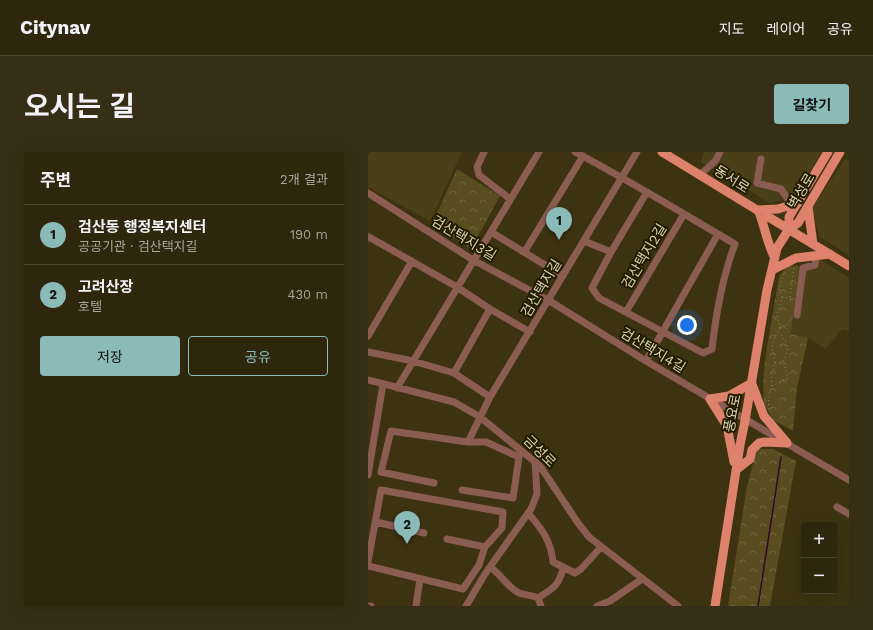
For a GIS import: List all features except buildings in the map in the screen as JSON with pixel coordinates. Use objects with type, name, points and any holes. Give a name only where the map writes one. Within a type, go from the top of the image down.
[{"type":"main road","name":"동서로","points":[[662,152],[849,266]]},
{"type":"main road","name":"벽성로","points":[[789,229],[790,218],[795,204],[828,152]]},
{"type":"main road","name":"벽성로","points":[[789,229],[798,223],[840,152]]},
{"type":"main road","points":[[775,258],[770,249],[767,235],[757,210],[778,209],[795,204]]},
{"type":"main road","points":[[808,207],[813,244]]},
{"type":"main road","name":"풍요로","points":[[716,605],[736,470],[767,290],[777,248],[789,229]]},
{"type":"main road","points":[[772,270],[796,258],[816,257],[830,254]]},
{"type":"main road","points":[[752,383],[767,421],[786,443],[759,443],[752,450],[750,459],[736,470],[727,426],[710,399],[729,396],[752,383]]},
{"type":"street","points":[[484,152],[477,167],[479,175],[510,199]]},
{"type":"street","points":[[397,388],[539,152]]},
{"type":"street","name":"검산택지2길","points":[[576,152],[623,177],[735,244],[728,263],[716,316],[712,349],[703,353],[599,298],[592,288],[611,252],[648,192]]},
{"type":"street","name":"검산택지길","points":[[468,442],[490,397],[637,152]]},
{"type":"street","points":[[700,175],[716,160],[720,152]]},
{"type":"street","points":[[525,251],[582,156]]},
{"type":"street","points":[[761,159],[758,183],[781,189],[795,204]]},
{"type":"street","name":"검산택지3길","points":[[368,193],[473,260],[548,300]]},
{"type":"street","name":"검산택지2길","points":[[626,312],[684,214]]},
{"type":"street","points":[[492,232],[525,251],[563,276]]},
{"type":"street","points":[[646,361],[718,234]]},
{"type":"street","points":[[368,238],[369,237],[457,287],[490,309],[530,332]]},
{"type":"street","points":[[584,241],[611,252]]},
{"type":"street","points":[[795,315],[803,268],[815,264],[816,257]]},
{"type":"street","points":[[368,336],[412,261]]},
{"type":"street","name":"검산택지4길","points":[[548,300],[745,421],[849,480]]},
{"type":"street","points":[[454,373],[490,309]]},
{"type":"street","points":[[368,352],[413,361],[454,373],[490,397]]},
{"type":"street","name":"금성로","points":[[368,380],[454,402],[480,417],[535,461],[589,537],[678,606]]},
{"type":"street","points":[[368,475],[383,384]]},
{"type":"street","points":[[434,483],[381,472],[391,431],[468,442],[486,442],[520,457],[513,498],[462,490]]},
{"type":"street","points":[[466,606],[490,566],[528,513],[537,494],[535,461]]},
{"type":"street","points":[[368,562],[381,490],[503,512],[502,528],[484,547],[479,565],[463,589],[368,566]]},
{"type":"street","points":[[837,507],[849,514]]},
{"type":"street","points":[[528,513],[546,535],[552,553],[553,562],[563,569],[575,573],[581,569],[601,547]]},
{"type":"street","points":[[376,522],[424,533]]},
{"type":"street","points":[[447,539],[484,547]]},
{"type":"street","points":[[490,566],[502,575],[510,587],[519,593],[538,598],[555,588],[560,582],[563,569]]},
{"type":"street","points":[[416,606],[420,579]]},
{"type":"street","points":[[597,606],[610,601],[642,579]]},
{"type":"street","points":[[538,598],[541,606]]},
{"type":"path","points":[[790,266],[794,264],[795,270],[790,298],[795,304]]},
{"type":"path","points":[[780,328],[777,316],[782,298],[779,288],[784,272],[787,269]]},
{"type":"path","points":[[782,298],[790,298]]},
{"type":"path","points":[[767,421],[769,415],[768,396],[772,386],[771,378],[775,363],[772,348],[774,338],[780,328],[787,325],[795,315]]},
{"type":"path","points":[[778,331],[787,343],[787,352],[782,362]]},
{"type":"path","points":[[775,363],[782,362]]},
{"type":"path","points":[[772,386],[787,379],[787,372],[782,362]]},
{"type":"shaded area","points":[[368,152],[462,152],[430,221],[368,187]]},
{"type":"shaded area","points":[[704,152],[822,152],[794,198],[770,203],[701,162]]},
{"type":"shaded area","points":[[845,159],[849,161],[849,255],[820,237],[811,210]]},
{"type":"shaded area","points":[[821,260],[849,278],[849,331],[842,329],[826,349],[808,338],[791,334],[799,266]]},
{"type":"green space","points":[[457,169],[500,196],[471,249],[432,224]]},
{"type":"green space","points":[[788,265],[799,266],[791,334],[808,338],[797,388],[793,431],[773,420],[764,403],[763,382],[766,353],[779,277]]},
{"type":"green space","points":[[757,449],[773,449],[796,461],[770,606],[728,606],[747,486]]},
{"type":"waterway","points":[[758,606],[781,457]]},
{"type":"place","name":"검산동 행정복지센터","points":[[559,240]]},
{"type":"place","name":"고려산장","points":[[407,544]]}]
